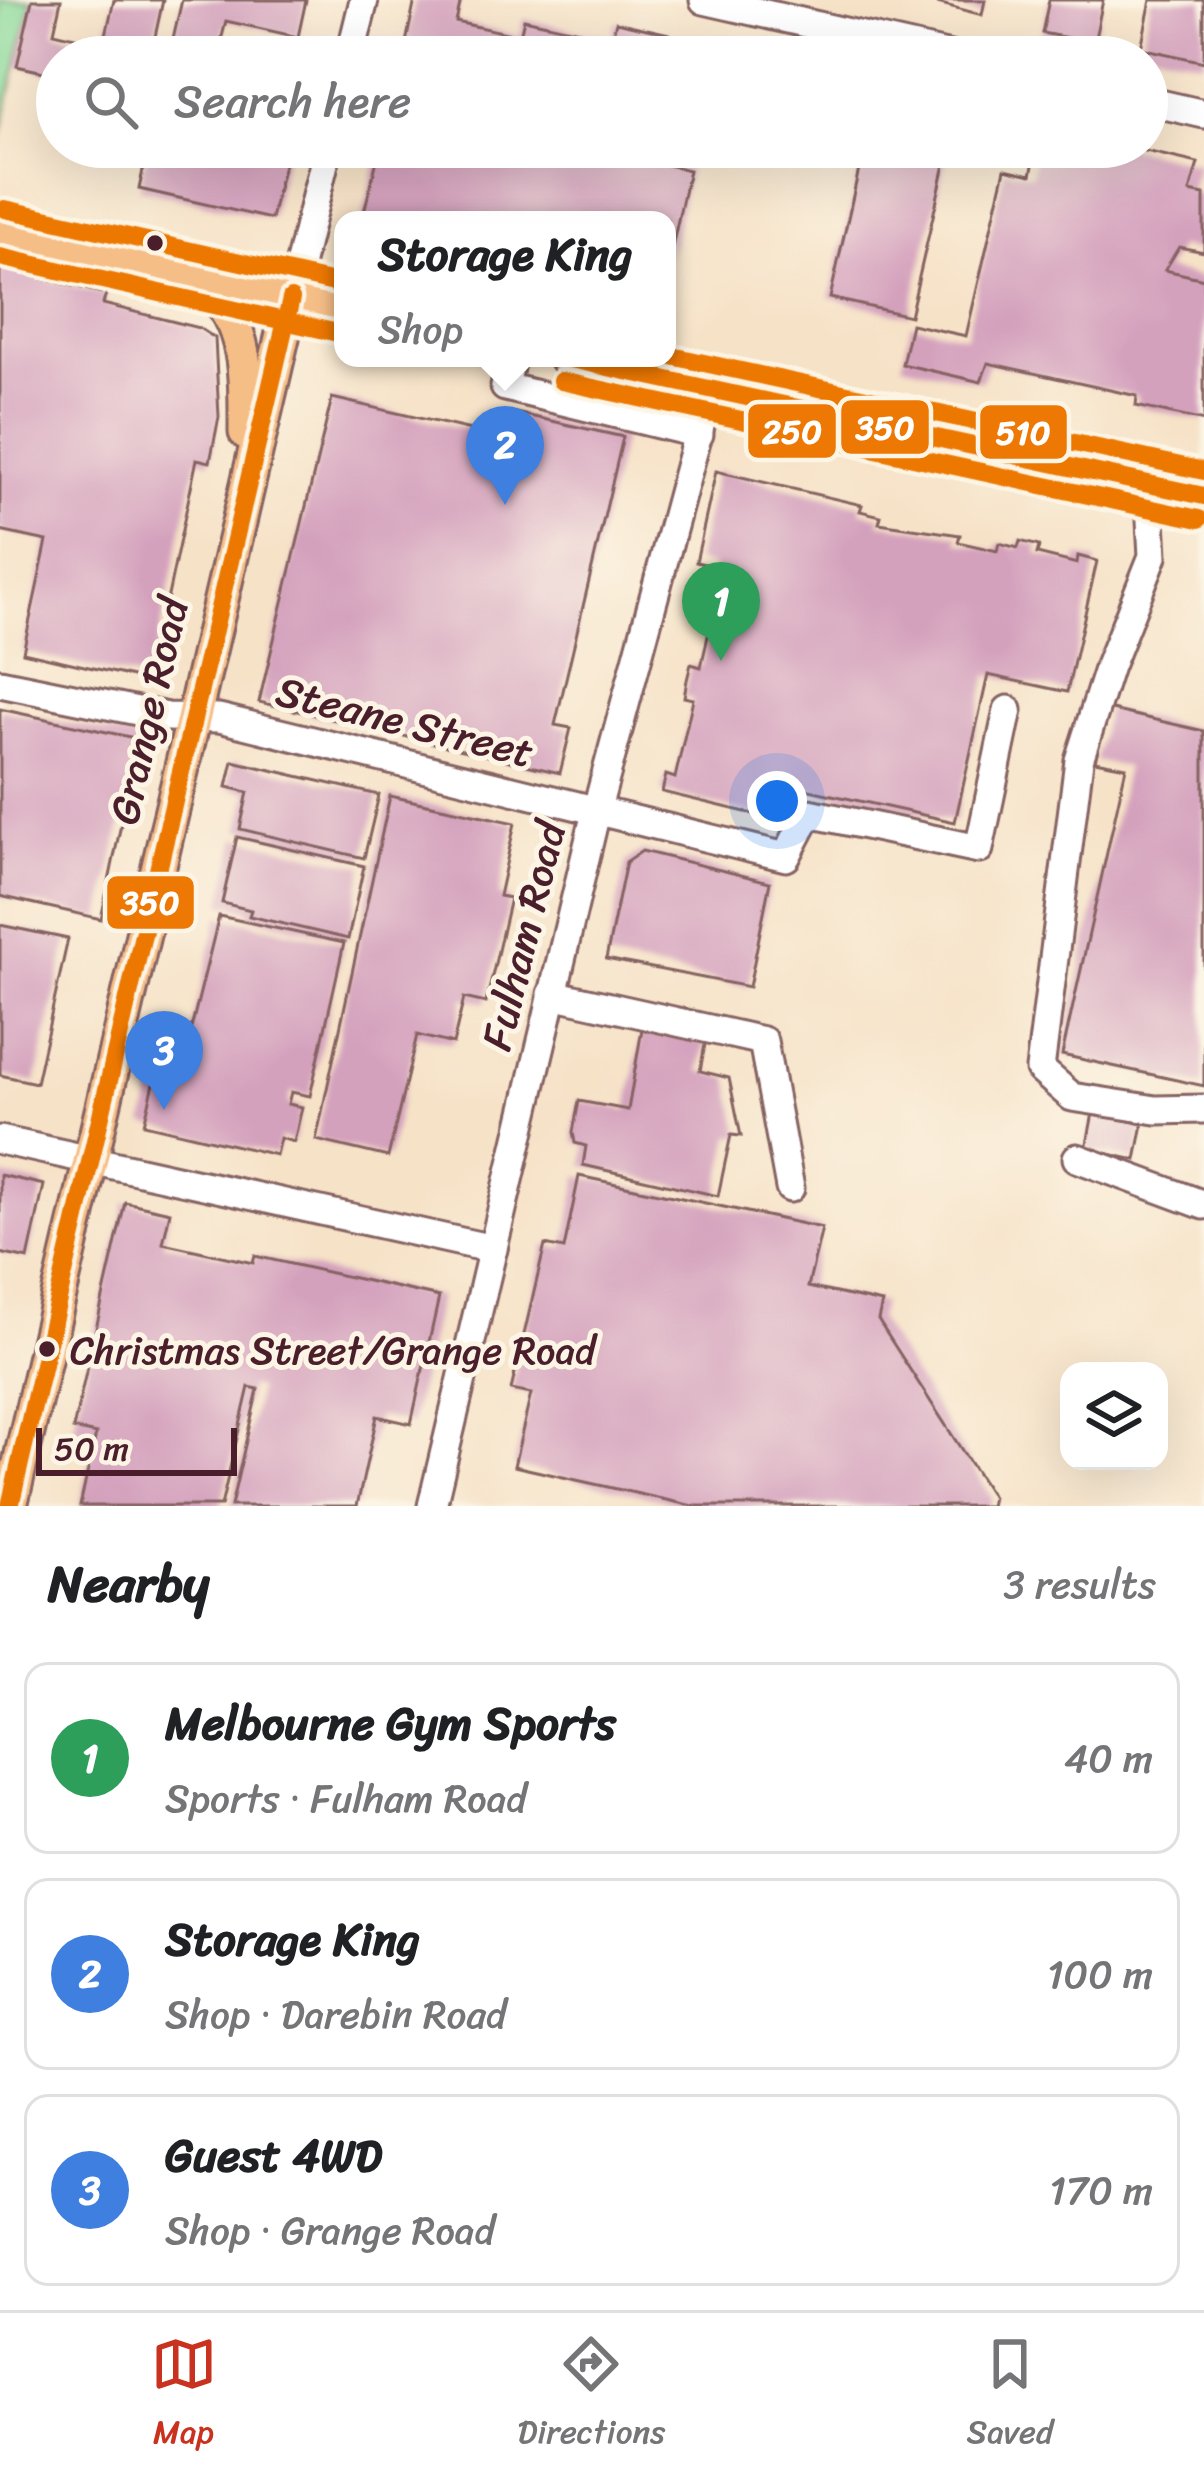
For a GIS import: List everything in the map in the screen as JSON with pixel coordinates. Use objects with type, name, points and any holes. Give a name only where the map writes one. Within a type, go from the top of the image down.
[{"type":"main road","points":[[0,232],[334,308]]},
{"type":"main road","points":[[188,275],[221,302],[242,346],[246,488]]},
{"type":"main road","name":"Grange Road","points":[[10,1506],[291,299]]},
{"type":"main road","points":[[608,367],[1204,496]]},
{"type":"street","points":[[355,36],[364,0]]},
{"type":"street","points":[[704,0],[863,36]]},
{"type":"street","points":[[1168,105],[1204,114]]},
{"type":"street","name":"Grange Road","points":[[291,299],[323,168]]},
{"type":"street","points":[[509,367],[505,388],[699,434]]},
{"type":"street","name":"Fulham Road","points":[[431,1506],[596,812],[710,389]]},
{"type":"street","points":[[1149,484],[1153,556],[1108,666],[1079,760],[1040,1069],[1072,1097],[1156,1110],[1204,1109]]},
{"type":"street","name":"Steane Street","points":[[0,683],[193,718],[219,718],[787,857],[809,813],[979,849],[1008,710]]},
{"type":"street","points":[[552,994],[763,1041],[790,1189]]},
{"type":"street","points":[[0,1140],[493,1249]]},
{"type":"street","points":[[1077,1158],[1204,1205]]},
{"type":"green space","points":[[0,0],[32,0],[0,137]]},
{"type":"building","points":[[32,0],[61,0],[54,32],[71,36],[36,36],[36,70],[17,66]]},
{"type":"building","points":[[114,0],[163,0],[155,36],[106,35]]},
{"type":"building","points":[[182,0],[306,0],[298,36],[226,21],[222,36],[174,36]]},
{"type":"building","points":[[415,0],[461,0],[456,22],[520,36],[407,36]]},
{"type":"building","points":[[926,0],[985,0],[982,15]]},
{"type":"building","points":[[1049,0],[1103,0],[1095,36],[1042,33]]},
{"type":"building","points":[[1151,0],[1204,0],[1204,62],[1168,54],[1168,36],[1144,36]]},
{"type":"building","points":[[524,19],[603,36],[520,36]]},
{"type":"building","points":[[616,22],[669,36],[612,36]]},
{"type":"building","points":[[1168,156],[1198,163],[1190,192],[1204,195],[1204,252],[1179,247],[1165,270],[1204,279],[1204,421],[1136,406],[1137,396],[988,363],[981,382],[902,364],[911,324],[966,336],[1005,169],[1031,175],[1032,168],[1168,168]]},
{"type":"building","points":[[144,168],[283,168],[271,219],[139,189]]},
{"type":"building","points":[[375,168],[689,170],[676,229],[676,211],[364,211]]},
{"type":"building","points":[[859,168],[944,168],[910,316],[830,298]]},
{"type":"building","points":[[0,262],[26,268],[26,275],[106,294],[103,304],[199,328],[215,338],[219,417],[210,462],[197,459],[150,681],[23,652],[47,541],[0,531]]},
{"type":"building","points":[[332,398],[510,439],[516,413],[623,437],[555,725],[571,728],[560,773],[259,702]]},
{"type":"building","points":[[716,471],[862,505],[860,511],[881,516],[879,523],[960,535],[958,542],[997,551],[999,543],[1018,548],[1020,541],[1039,546],[1037,554],[1077,564],[1078,556],[1097,561],[1067,692],[988,675],[955,822],[796,787],[787,822],[662,792],[666,775],[675,778],[693,699],[684,697],[687,680],[691,664],[701,667],[719,587],[709,584],[714,566],[696,562]]},
{"type":"building","points":[[0,709],[139,739],[101,919],[0,896]]},
{"type":"building","points":[[1107,709],[1204,731],[1204,1086],[1062,1055],[1126,767],[1095,761]]},
{"type":"building","points":[[233,761],[379,795],[364,858],[240,829],[248,792],[227,787]]},
{"type":"building","points":[[390,796],[515,823],[499,896],[510,898],[486,1003],[464,998],[453,1044],[417,1035],[388,1157],[316,1140]]},
{"type":"building","points":[[237,837],[364,866],[348,939],[249,916],[251,910],[222,903]]},
{"type":"building","points":[[642,851],[770,882],[749,987],[606,959],[626,862]]},
{"type":"building","points":[[219,916],[344,943],[310,1096],[291,1092],[288,1104],[302,1107],[294,1142],[280,1138],[276,1155],[144,1124],[167,1031],[189,1037]]},
{"type":"building","points":[[0,925],[68,939],[36,1083],[0,1075]]},
{"type":"building","points":[[642,1029],[706,1039],[700,1071],[729,1078],[741,1136],[731,1135],[718,1196],[583,1165],[586,1146],[575,1143],[573,1132],[579,1101],[628,1110]]},
{"type":"building","points":[[1093,1113],[1143,1124],[1136,1160],[1086,1149]]},
{"type":"building","points":[[0,1175],[44,1185],[28,1259],[0,1253]]},
{"type":"building","points":[[579,1176],[822,1228],[808,1287],[882,1303],[878,1320],[992,1497],[990,1506],[693,1506],[514,1466],[531,1394],[511,1390],[545,1245],[564,1249]]},
{"type":"building","points":[[125,1202],[170,1212],[163,1243],[253,1263],[255,1256],[439,1297],[411,1424],[377,1416],[357,1506],[231,1506],[258,1389],[249,1387],[221,1506],[80,1506],[96,1434],[73,1429]]},
{"type":"transit line","name":"510","points":[[5,209],[334,283]]},
{"type":"transit line","name":"250","points":[[0,257],[334,332]]},
{"type":"transit line","name":"350","points":[[10,1506],[291,299]]},
{"type":"transit line","name":"510","points":[[676,357],[1204,471]]},
{"type":"transit line","name":"350","points":[[608,367],[1204,496]]},
{"type":"transit line","name":"250","points":[[561,381],[1199,519]]},
{"type":"place","name":"Storage King","points":[[505,505]]},
{"type":"place","name":"Melbourne Gym Sports","points":[[721,661]]},
{"type":"place","name":"Guest 4WD","points":[[164,1110]]},
{"type":"place","name":"Christmas Street/Grange Road","points":[[47,1349]]}]
